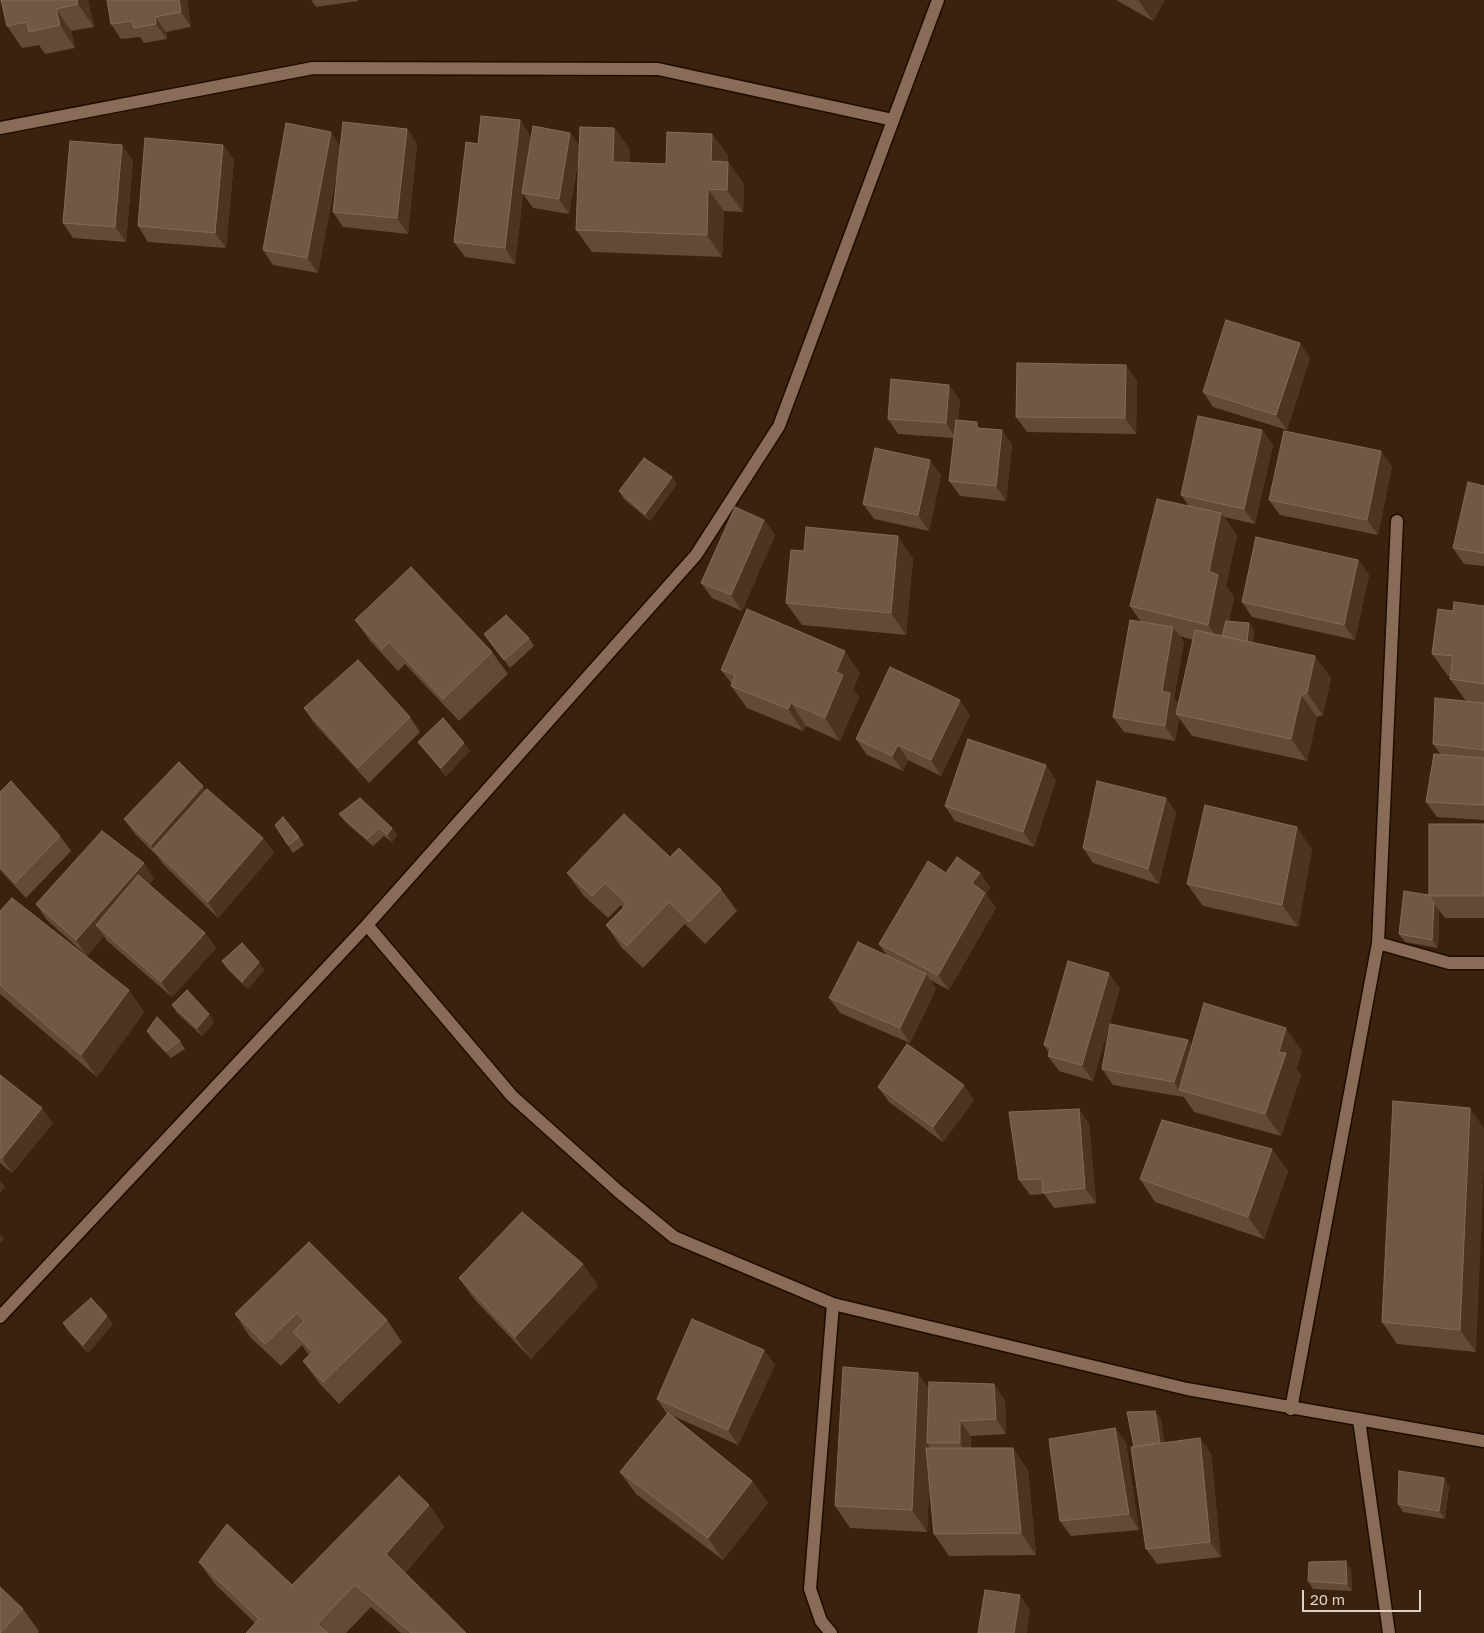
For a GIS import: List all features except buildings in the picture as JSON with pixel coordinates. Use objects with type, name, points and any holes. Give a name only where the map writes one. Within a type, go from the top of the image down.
[{"type":"street","points":[[0,1317],[367,925],[445,839],[701,546],[779,426],[938,0]]},
{"type":"street","points":[[0,128],[313,68],[658,69],[893,120]]},
{"type":"street","points":[[1291,1409],[1378,943],[1397,521]]},
{"type":"street","points":[[367,925],[512,1096],[618,1191],[674,1237],[833,1304],[1187,1389],[1291,1409],[1484,1441]]},
{"type":"street","points":[[1378,943],[1449,963],[1484,963]]},
{"type":"street","points":[[831,1633],[821,1621],[810,1589],[833,1304]]},
{"type":"street","points":[[1359,1420],[1389,1633]]}]
